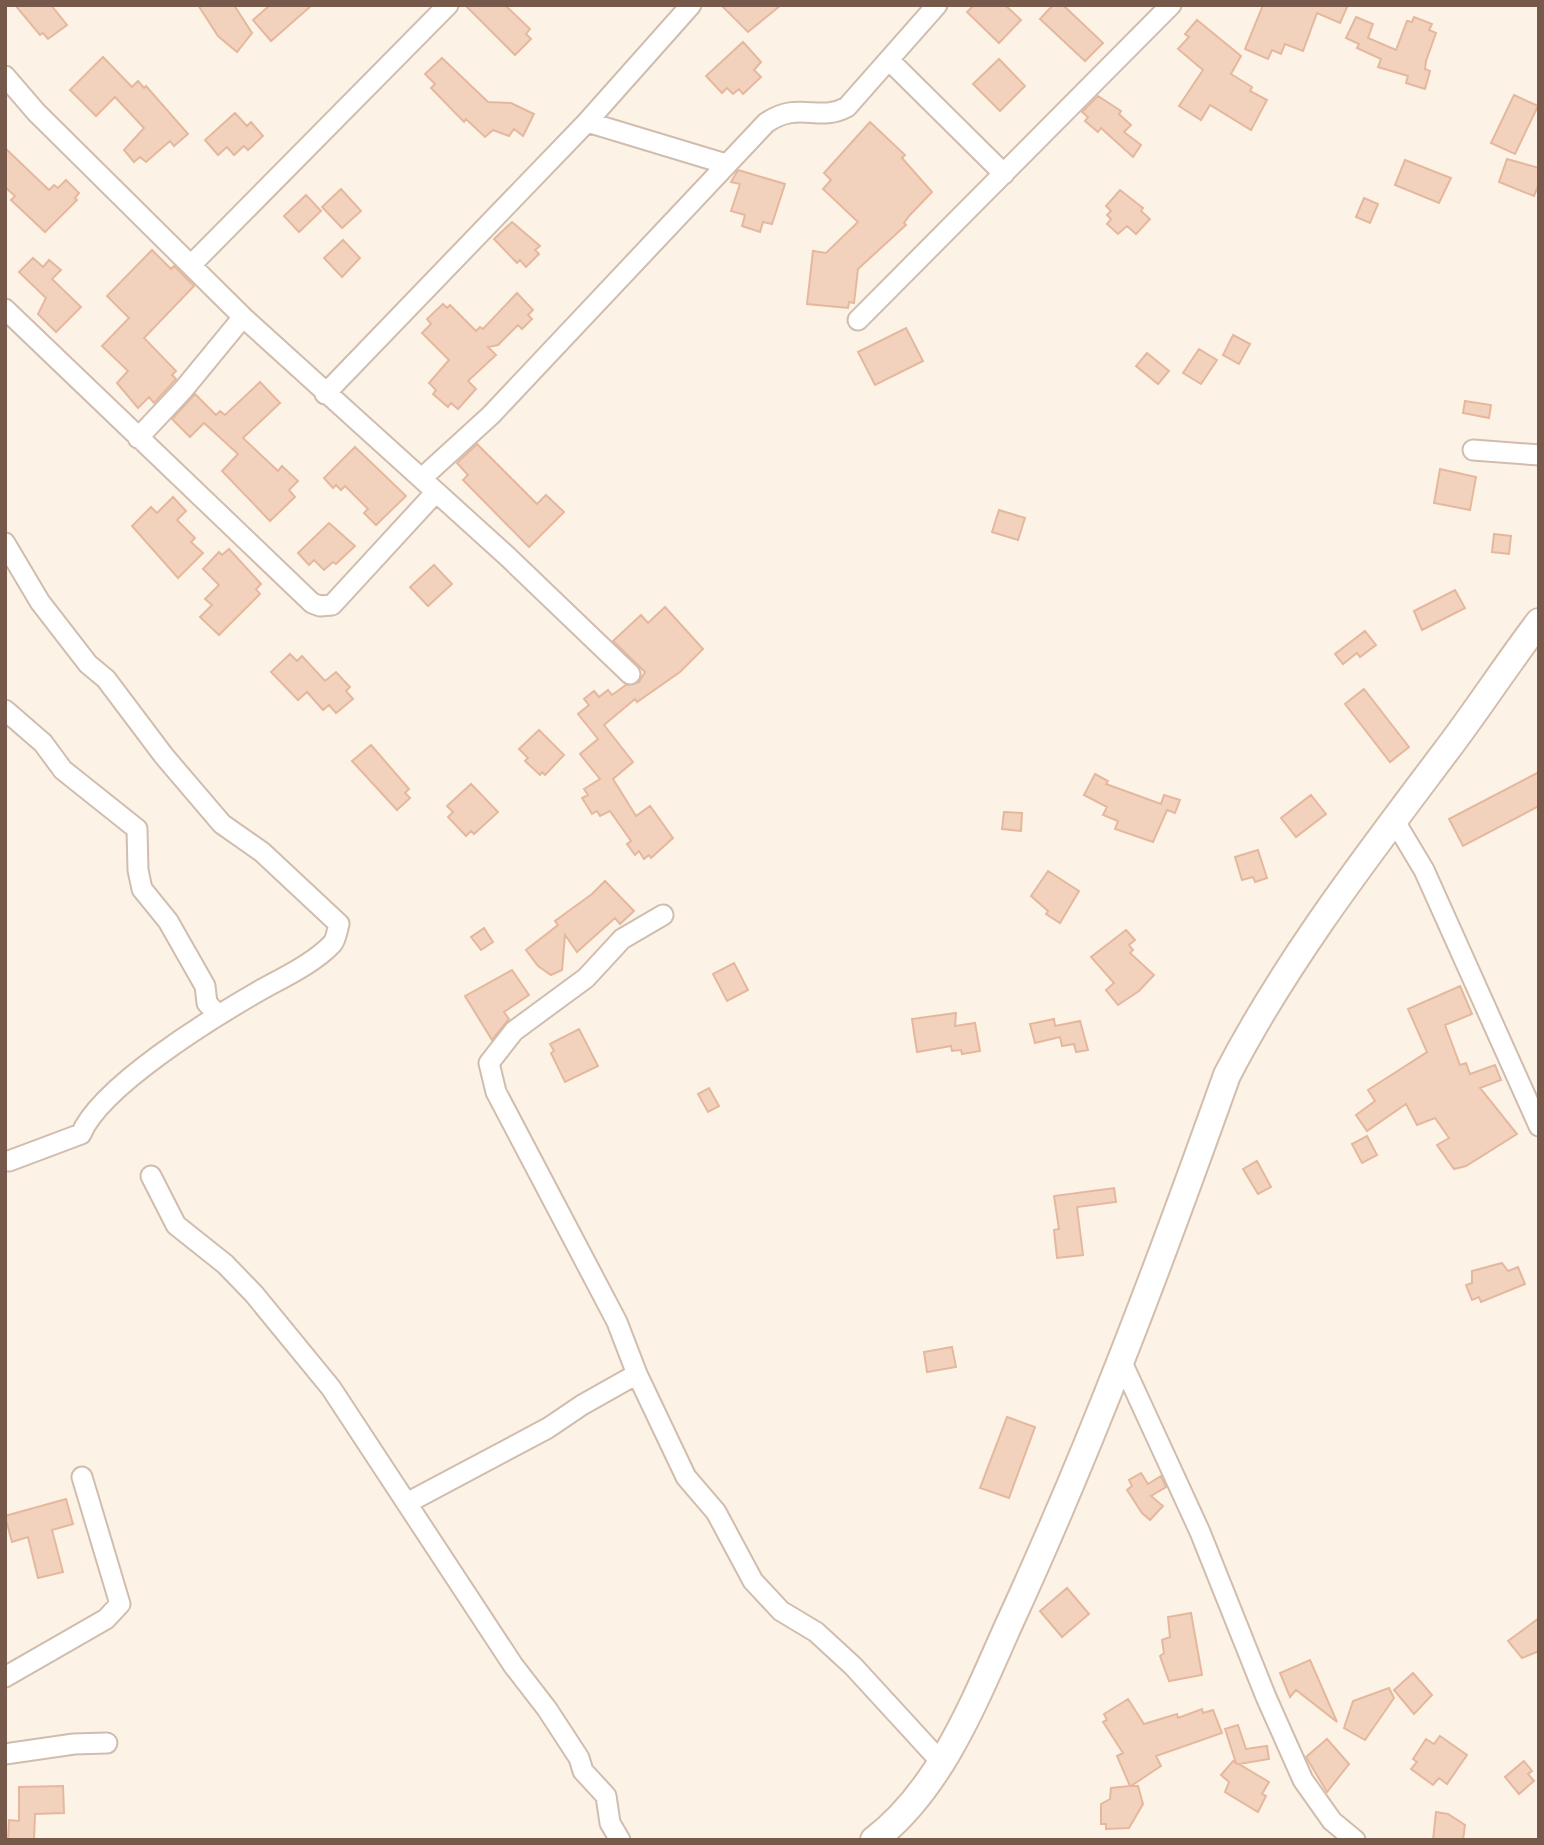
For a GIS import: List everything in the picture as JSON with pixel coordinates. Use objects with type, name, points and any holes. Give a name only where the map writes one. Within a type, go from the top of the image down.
[{"type":"street","points":[[192,264],[448,5]]},
{"type":"street","points":[[326,394],[587,122],[691,5]]},
{"type":"street","points":[[422,478],[491,415],[726,164],[775,117],[798,110],[828,114],[847,107],[937,5]]},
{"type":"street","points":[[858,320],[1171,5]]},
{"type":"street","points":[[890,61],[1004,174]]},
{"type":"street","points":[[5,76],[36,112],[243,317],[422,478],[630,674]]},
{"type":"street","points":[[587,122],[726,164]]},
{"type":"street","points":[[5,309],[312,603],[320,606],[332,605],[436,492]]},
{"type":"street","points":[[138,438],[183,390],[243,317]]},
{"type":"street","points":[[1473,450],[1539,455]]},
{"type":"street","points":[[5,543],[40,602],[88,664],[106,679],[164,756],[222,824],[262,852],[339,924],[334,943],[292,972],[218,1015],[109,1094],[87,1119],[80,1134],[9,1161]]},
{"type":"street","points":[[874,1840],[901,1816],[942,1763],[1055,1525],[1227,1075],[1270,997],[1394,820],[1539,622]]},
{"type":"street","points":[[5,710],[43,743],[63,770],[137,829],[138,870],[142,889],[168,920],[205,986],[207,1003],[218,1015]]},
{"type":"street","points":[[1394,820],[1424,870],[1539,1126]]},
{"type":"street","points":[[663,915],[622,939],[586,978],[514,1031],[489,1063],[496,1092],[617,1322],[636,1374],[686,1477],[716,1512],[753,1581],[781,1611],[816,1632],[853,1666],[942,1763]]},
{"type":"street","points":[[151,1176],[176,1225],[225,1264],[303,1350],[513,1665],[554,1719],[579,1758],[583,1771],[606,1796],[610,1823],[620,1840]]},
{"type":"street","points":[[1120,1358],[1200,1532],[1266,1697],[1303,1780],[1311,1796],[1332,1821],[1355,1840]]},
{"type":"street","points":[[407,1503],[548,1428],[636,1374]]},
{"type":"street","points":[[5,1677],[106,1619],[120,1604],[82,1477]]},
{"type":"street","points":[[5,1754],[74,1744],[107,1743]]},
{"type":"building","points":[[15,5],[51,5],[67,25],[48,39],[43,33],[40,35]]},
{"type":"building","points":[[198,5],[234,5],[252,33],[237,52],[218,36]]},
{"type":"building","points":[[270,5],[312,5],[271,41],[253,20]]},
{"type":"building","points":[[465,5],[505,5],[530,29],[526,34],[531,39],[515,55]]},
{"type":"building","points":[[721,5],[781,5],[748,32]]},
{"type":"building","points":[[974,5],[1005,5],[1021,20],[999,43],[967,12]]},
{"type":"building","points":[[1053,5],[1063,5],[1103,43],[1085,61],[1040,19]]},
{"type":"building","points":[[1263,5],[1348,5],[1340,23],[1317,13],[1303,51],[1285,44],[1281,54],[1272,50],[1268,59],[1245,49]]},
{"type":"building","points":[[1356,17],[1373,24],[1368,38],[1396,50],[1407,21],[1412,22],[1414,17],[1432,24],[1429,30],[1436,33],[1426,61],[1425,69],[1430,71],[1425,89],[1406,83],[1408,76],[1378,67],[1381,59],[1357,48],[1359,44],[1346,38]]},
{"type":"building","points":[[1197,20],[1241,56],[1231,74],[1252,87],[1250,91],[1267,100],[1251,130],[1210,105],[1201,120],[1179,106],[1203,70],[1178,49],[1189,37],[1185,34]]},
{"type":"building","points":[[743,42],[761,62],[754,70],[761,77],[743,94],[739,89],[733,94],[727,88],[722,93],[706,76]]},
{"type":"building","points":[[103,57],[132,87],[138,81],[144,88],[146,86],[188,134],[174,146],[170,141],[146,162],[140,157],[134,162],[124,150],[144,128],[115,97],[96,116],[70,90]]},
{"type":"building","points":[[442,58],[488,102],[511,103],[534,114],[523,136],[514,129],[509,136],[493,130],[485,137],[466,119],[464,122],[431,88],[435,84],[425,74]]},
{"type":"building","points":[[999,59],[1025,86],[1000,111],[973,84]]},
{"type":"building","points":[[1514,95],[1538,106],[1515,154],[1491,143]]},
{"type":"building","points":[[1098,96],[1121,111],[1119,114],[1131,125],[1124,132],[1141,145],[1133,157],[1101,128],[1098,132],[1085,121],[1088,117],[1082,112]]},
{"type":"building","points":[[235,113],[247,126],[251,122],[263,136],[248,150],[244,146],[234,155],[227,147],[218,155],[205,140]]},
{"type":"building","points":[[870,122],[905,155],[902,158],[932,192],[909,216],[904,223],[906,225],[858,269],[854,303],[849,302],[848,308],[807,304],[813,251],[826,253],[858,222],[823,189],[831,180],[824,173]]},
{"type":"building","points":[[5,148],[49,190],[54,185],[58,188],[66,180],[79,193],[75,198],[77,200],[45,232],[11,200],[15,196],[5,187]]},
{"type":"building","points":[[1507,159],[1539,168],[1539,184],[1534,196],[1499,182]]},
{"type":"building","points":[[1405,160],[1451,178],[1439,203],[1395,185]]},
{"type":"building","points":[[738,170],[785,184],[772,224],[763,222],[760,232],[742,226],[745,215],[731,211],[740,184],[731,182]]},
{"type":"building","points":[[341,189],[361,211],[342,228],[322,207]]},
{"type":"building","points":[[1120,190],[1143,208],[1141,211],[1150,219],[1136,234],[1127,226],[1118,234],[1107,224],[1111,219],[1107,215],[1111,211],[1106,206]]},
{"type":"building","points":[[306,195],[321,211],[299,232],[284,216]]},
{"type":"building","points":[[1364,198],[1378,204],[1370,223],[1356,217]]},
{"type":"building","points":[[512,222],[540,246],[535,250],[539,254],[526,267],[520,260],[517,263],[494,239]]},
{"type":"building","points":[[343,240],[360,258],[342,277],[324,258]]},
{"type":"building","points":[[152,250],[171,269],[174,266],[194,286],[144,338],[176,371],[172,375],[176,379],[154,403],[149,397],[138,408],[117,383],[128,371],[102,346],[129,318],[107,296]]},
{"type":"building","points":[[33,258],[43,267],[49,260],[61,270],[52,279],[81,307],[56,332],[38,314],[46,298],[19,272]]},
{"type":"building","points":[[517,293],[533,310],[528,315],[532,319],[522,329],[518,325],[498,345],[488,347],[496,355],[468,381],[476,389],[458,409],[451,403],[448,407],[433,394],[436,390],[429,383],[449,360],[422,333],[431,324],[427,319],[443,304],[447,308],[450,305],[476,331],[480,327],[483,329]]},
{"type":"building","points":[[906,328],[923,361],[875,385],[858,352]]},
{"type":"building","points":[[1233,335],[1250,344],[1239,364],[1223,355]]},
{"type":"building","points":[[1199,349],[1217,360],[1201,384],[1183,373]]},
{"type":"building","points":[[1147,353],[1169,371],[1158,384],[1136,366]]},
{"type":"building","points":[[260,382],[280,403],[243,438],[278,471],[282,466],[298,481],[289,490],[295,497],[270,521],[222,471],[238,454],[204,423],[190,437],[172,419],[195,394],[216,415],[220,411],[225,415]]},
{"type":"building","points":[[1465,401],[1491,405],[1489,418],[1463,413]]},
{"type":"building","points":[[477,444],[537,504],[546,495],[564,512],[529,547],[463,480],[468,475],[457,463]]},
{"type":"building","points":[[355,447],[406,496],[376,525],[364,513],[368,509],[345,486],[341,490],[336,485],[333,488],[324,478]]},
{"type":"building","points":[[1440,469],[1476,477],[1470,510],[1434,503]]},
{"type":"building","points":[[173,497],[186,511],[177,520],[195,538],[191,542],[203,553],[178,578],[132,526],[151,507],[157,513]]},
{"type":"building","points":[[999,510],[1025,518],[1018,540],[992,532]]},
{"type":"building","points":[[329,523],[355,546],[336,564],[333,562],[324,570],[314,560],[309,565],[298,553]]},
{"type":"building","points":[[1494,534],[1511,536],[1509,554],[1492,552]]},
{"type":"building","points":[[229,549],[261,584],[256,589],[260,594],[219,635],[200,617],[212,605],[205,599],[219,585],[203,569],[219,552],[222,555]]},
{"type":"building","points":[[434,565],[452,584],[428,606],[410,587]]},
{"type":"building","points":[[1455,590],[1465,608],[1422,630],[1414,611]]},
{"type":"building","points":[[665,607],[703,649],[680,672],[637,702],[635,699],[604,725],[633,762],[613,779],[636,816],[650,806],[673,838],[651,858],[649,855],[644,859],[639,851],[635,855],[627,844],[631,841],[610,811],[600,816],[597,811],[592,814],[582,798],[588,795],[584,789],[600,779],[580,754],[598,739],[578,714],[589,705],[584,699],[594,691],[599,697],[608,690],[612,695],[626,685],[639,682],[645,672],[613,641],[641,615],[648,623]]},
{"type":"building","points":[[1365,631],[1376,645],[1360,657],[1357,653],[1343,664],[1335,654]]},
{"type":"building","points":[[290,654],[297,661],[302,656],[325,681],[336,672],[350,687],[346,691],[353,699],[336,713],[329,705],[323,710],[307,692],[298,700],[271,672]]},
{"type":"building","points":[[1364,689],[1409,747],[1390,762],[1345,704]]},
{"type":"building","points":[[539,730],[564,755],[545,775],[542,772],[540,775],[525,761],[528,758],[519,749]]},
{"type":"building","points":[[371,745],[409,789],[405,793],[410,798],[397,810],[352,761]]},
{"type":"building","points":[[1539,772],[1539,806],[1463,846],[1449,819]]},
{"type":"building","points":[[1095,774],[1108,781],[1106,784],[1161,804],[1164,795],[1180,800],[1175,813],[1167,810],[1153,842],[1115,829],[1118,821],[1103,815],[1107,807],[1084,795]]},
{"type":"building","points":[[471,784],[498,812],[474,834],[471,831],[466,836],[448,817],[453,812],[447,806]]},
{"type":"building","points":[[1311,795],[1326,814],[1296,837],[1281,818]]},
{"type":"building","points":[[1004,812],[1022,813],[1021,831],[1002,829]]},
{"type":"building","points":[[1258,850],[1267,878],[1255,882],[1253,877],[1242,880],[1235,857]]},
{"type":"building","points":[[1048,871],[1079,891],[1060,923],[1046,914],[1048,911],[1031,896]]},
{"type":"building","points":[[605,881],[634,911],[620,924],[615,918],[577,952],[565,935],[562,970],[551,975],[538,966],[526,950],[558,925],[555,921]]},
{"type":"building","points":[[484,928],[493,942],[481,950],[471,937]]},
{"type":"building","points":[[1126,930],[1135,940],[1129,945],[1133,950],[1130,953],[1154,975],[1139,991],[1118,1005],[1106,990],[1114,983],[1091,957]]},
{"type":"building","points":[[734,963],[748,990],[727,1001],[713,974]]},
{"type":"building","points":[[512,970],[529,995],[504,1012],[509,1019],[492,1040],[465,996]]},
{"type":"building","points":[[1460,986],[1472,1014],[1445,1025],[1460,1065],[1466,1063],[1470,1074],[1495,1065],[1501,1080],[1480,1088],[1517,1134],[1466,1166],[1454,1169],[1437,1145],[1449,1138],[1435,1118],[1417,1125],[1406,1104],[1367,1131],[1356,1115],[1375,1101],[1368,1090],[1427,1052],[1408,1009]]},
{"type":"building","points":[[956,1013],[955,1026],[975,1023],[980,1051],[962,1054],[961,1050],[952,1051],[951,1046],[917,1052],[912,1019]]},
{"type":"building","points":[[1054,1019],[1055,1026],[1080,1021],[1088,1050],[1076,1052],[1074,1044],[1062,1046],[1060,1037],[1035,1043],[1030,1024]]},
{"type":"building","points":[[579,1029],[598,1066],[565,1082],[551,1053],[554,1051],[550,1044]]},
{"type":"building","points":[[709,1088],[719,1106],[708,1112],[698,1094]]},
{"type":"building","points":[[1367,1136],[1377,1155],[1362,1163],[1352,1144]]},
{"type":"building","points":[[1257,1161],[1271,1187],[1258,1194],[1243,1169]]},
{"type":"building","points":[[1114,1188],[1116,1202],[1077,1207],[1083,1255],[1057,1258],[1054,1230],[1059,1229],[1054,1196]]},
{"type":"building","points":[[1502,1263],[1508,1271],[1518,1267],[1525,1284],[1481,1302],[1479,1297],[1472,1300],[1466,1285],[1472,1283],[1472,1271]]},
{"type":"building","points":[[952,1347],[956,1367],[927,1372],[924,1352]]},
{"type":"building","points":[[1007,1417],[1035,1427],[1009,1498],[980,1488]]},
{"type":"building","points":[[1141,1473],[1148,1484],[1161,1476],[1166,1487],[1151,1496],[1163,1506],[1150,1520],[1127,1490],[1132,1486],[1129,1480]]},
{"type":"building","points":[[66,1499],[73,1524],[52,1530],[63,1572],[38,1578],[28,1537],[12,1542],[5,1516]]},
{"type":"building","points":[[1067,1588],[1089,1614],[1062,1637],[1040,1611]]},
{"type":"building","points":[[1191,1613],[1202,1675],[1169,1681],[1160,1656],[1164,1653],[1162,1640],[1170,1637],[1168,1617]]},
{"type":"building","points":[[1539,1618],[1539,1651],[1522,1658],[1508,1641]]},
{"type":"building","points":[[1310,1660],[1337,1722],[1296,1690],[1290,1697],[1280,1673]]},
{"type":"building","points":[[1413,1673],[1432,1695],[1414,1714],[1394,1690]]},
{"type":"building","points":[[1389,1688],[1394,1698],[1365,1740],[1344,1728],[1353,1701]]},
{"type":"building","points":[[1128,1699],[1144,1724],[1177,1714],[1178,1718],[1202,1709],[1203,1713],[1213,1710],[1222,1733],[1156,1756],[1161,1766],[1131,1786],[1138,1786],[1143,1804],[1129,1828],[1106,1829],[1106,1824],[1101,1824],[1101,1804],[1110,1799],[1111,1788],[1130,1786],[1117,1756],[1123,1753],[1103,1722],[1107,1720],[1104,1714]]},
{"type":"building","points":[[1238,1725],[1246,1749],[1267,1746],[1269,1759],[1239,1764],[1269,1782],[1262,1794],[1266,1796],[1258,1812],[1225,1792],[1229,1782],[1221,1775],[1233,1761],[1236,1763],[1225,1729]]},
{"type":"building","points":[[1440,1736],[1467,1755],[1447,1784],[1439,1778],[1433,1785],[1411,1769],[1417,1762],[1413,1759],[1426,1739],[1434,1744]]},
{"type":"building","points":[[1327,1739],[1349,1764],[1327,1792],[1306,1757]]},
{"type":"building","points":[[1524,1761],[1532,1771],[1528,1774],[1534,1781],[1519,1794],[1505,1777]]},
{"type":"building","points":[[63,1786],[64,1813],[35,1814],[34,1840],[8,1840],[9,1820],[19,1821],[19,1787]]},
{"type":"building","points":[[1436,1812],[1448,1814],[1465,1825],[1463,1840],[1433,1840]]}]
